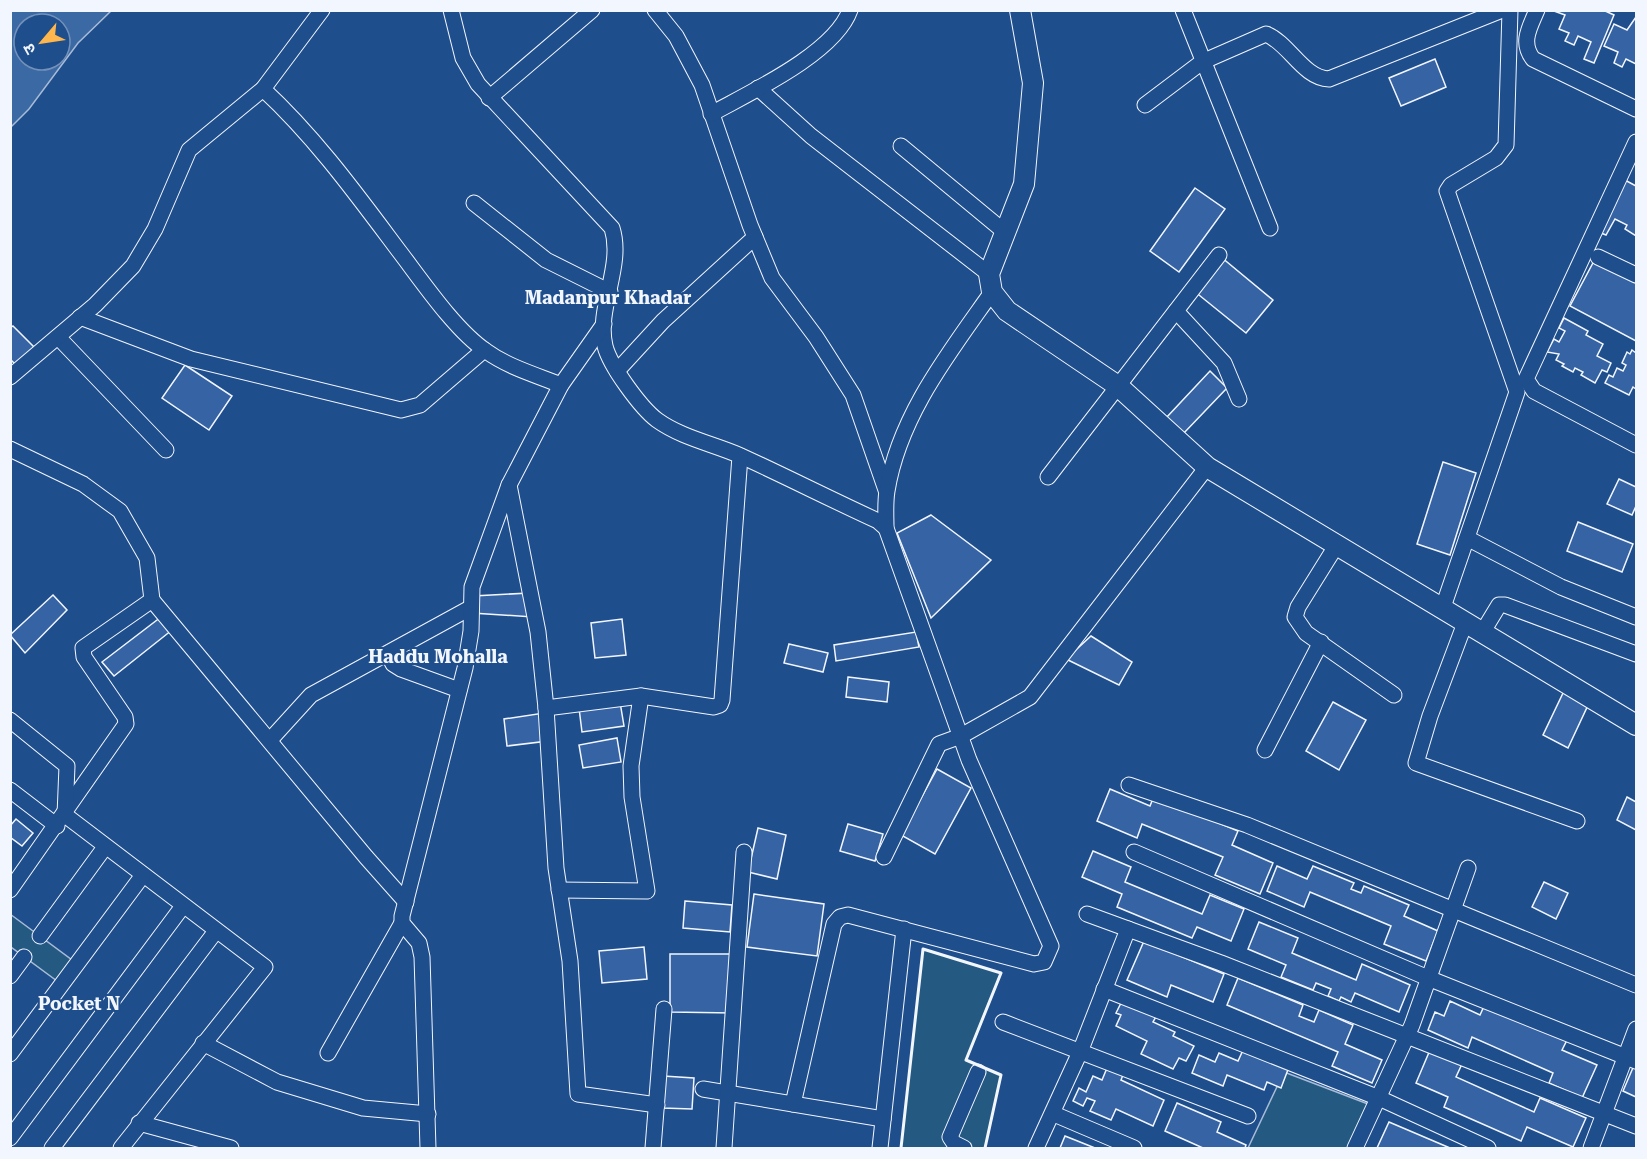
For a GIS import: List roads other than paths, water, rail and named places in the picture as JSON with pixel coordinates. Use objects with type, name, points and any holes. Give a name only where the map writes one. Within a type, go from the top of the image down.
[{"type":"street","points":[[10,377],[80,317],[142,254],[189,150],[263,89],[322,10]]},
{"type":"street","points":[[451,10],[464,58],[489,98],[612,228],[615,244],[604,324],[604,346],[617,371],[648,412],[657,420],[687,436],[740,456],[878,521],[886,528]]},
{"type":"street","points":[[489,98],[592,10]]},
{"type":"street","points":[[656,10],[676,36],[702,85],[755,237],[772,278],[816,336],[854,395],[887,492]]},
{"type":"street","points":[[711,114],[758,88],[827,44],[845,23],[850,10]]},
{"type":"street","points":[[793,1104],[834,924],[840,917],[848,915],[1034,964],[1044,962],[1051,946],[961,736],[886,528],[887,492],[899,443],[944,360],[991,283],[1006,233],[1024,187],[1033,83],[1020,10]]},
{"type":"street","points":[[1183,10],[1270,228]]},
{"type":"street","points":[[1145,105],[1202,62],[1266,34],[1284,44],[1319,79],[1329,79],[1502,10]]},
{"type":"street","points":[[1442,610],[1517,392],[1462,242],[1447,191],[1450,185],[1496,158],[1506,145],[1510,10]]},
{"type":"street","points":[[1537,10],[1526,37],[1526,46],[1533,59],[1636,109]]},
{"type":"street","points":[[758,88],[811,136],[991,283],[1007,311],[1118,386],[1207,467],[1636,725]]},
{"type":"street","points":[[263,89],[330,161],[425,285],[484,350],[501,360],[561,385]]},
{"type":"street","points":[[1635,441],[1534,391],[1527,379],[1636,142]]},
{"type":"street","points":[[901,146],[1006,233]]},
{"type":"street","points":[[474,202],[546,260],[610,292]]},
{"type":"street","points":[[617,371],[663,321],[755,237]]},
{"type":"street","points":[[1048,477],[1219,255]]},
{"type":"street","points":[[1598,257],[1636,275]]},
{"type":"street","points":[[1176,311],[1224,363],[1239,399]]},
{"type":"street","points":[[80,317],[191,359],[401,410],[420,405],[484,350]]},
{"type":"street","points":[[328,1053],[402,922],[459,690],[471,631],[472,587],[509,485],[561,385],[604,324]]},
{"type":"street","points":[[58,337],[166,450]]},
{"type":"street","points":[[10,449],[83,484],[120,512],[147,558],[152,600],[406,902]]},
{"type":"street","points":[[546,708],[641,696],[714,707],[720,705],[740,456]]},
{"type":"street","points":[[884,857],[939,744],[961,736],[1030,697],[1207,467]]},
{"type":"street","points":[[509,485],[534,606],[546,708],[559,890],[570,961],[578,1094],[657,1105]]},
{"type":"street","points":[[1467,538],[1561,587],[1636,617]]},
{"type":"street","points":[[1336,546],[1298,607],[1295,617],[1306,633],[1394,695]]},
{"type":"street","points":[[10,890],[124,729],[126,720],[84,657],[83,648],[152,600]]},
{"type":"street","points":[[1482,633],[1494,609],[1499,605],[1505,605],[1636,654]]},
{"type":"street","points":[[270,741],[312,695],[470,608]]},
{"type":"street","points":[[1464,623],[1426,726],[1416,763],[1577,821]]},
{"type":"street","points":[[1265,750],[1321,642]]},
{"type":"street","points":[[388,654],[393,664],[401,669],[459,690]]},
{"type":"street","points":[[559,890],[647,891],[632,797],[631,766],[641,696]]},
{"type":"street","points":[[10,720],[67,766],[61,820]]},
{"type":"street","points":[[1129,785],[1247,825],[1636,985]]},
{"type":"street","points":[[10,789],[105,847],[265,967],[202,1043],[121,1149]]},
{"type":"street","points":[[40,936],[105,847]]},
{"type":"street","points":[[724,1149],[744,852]]},
{"type":"street","points":[[1134,852],[1428,978],[1631,1059]]},
{"type":"street","points":[[1355,1149],[1407,1037],[1468,868]]},
{"type":"street","points":[[10,1054],[143,875]]},
{"type":"street","points":[[10,1138],[183,906]]},
{"type":"street","points":[[1087,914],[1221,963],[1636,1126]]},
{"type":"street","points":[[402,922],[420,943],[422,957],[428,1149]]},
{"type":"street","points":[[880,1149],[904,929]]},
{"type":"street","points":[[1036,1149],[1054,1114],[1080,1052],[1128,929]]},
{"type":"street","points":[[52,1149],[216,931]]},
{"type":"street","points":[[10,976],[24,957]]},
{"type":"street","points":[[1104,989],[1379,1098],[1488,1149]]},
{"type":"street","points":[[653,1149],[664,1009]]},
{"type":"street","points":[[1003,1022],[1248,1116]]},
{"type":"street","points":[[1591,1149],[1605,1113],[1631,1059],[1636,1029]]},
{"type":"street","points":[[202,1043],[277,1082],[363,1108],[428,1114]]},
{"type":"street","points":[[964,1149],[954,1143],[950,1137],[978,1072]]},
{"type":"street","points":[[703,1089],[883,1119]]},
{"type":"street","points":[[1054,1114],[1134,1149]]},
{"type":"street","points":[[139,1123],[231,1149]]},
{"type":"district","name":"Madanpur Khadar","points":[[608,298]]},
{"type":"district","name":"Haddu Mohalla","points":[[438,657]]},
{"type":"district","name":"Pocket N","points":[[79,1004]]}]
